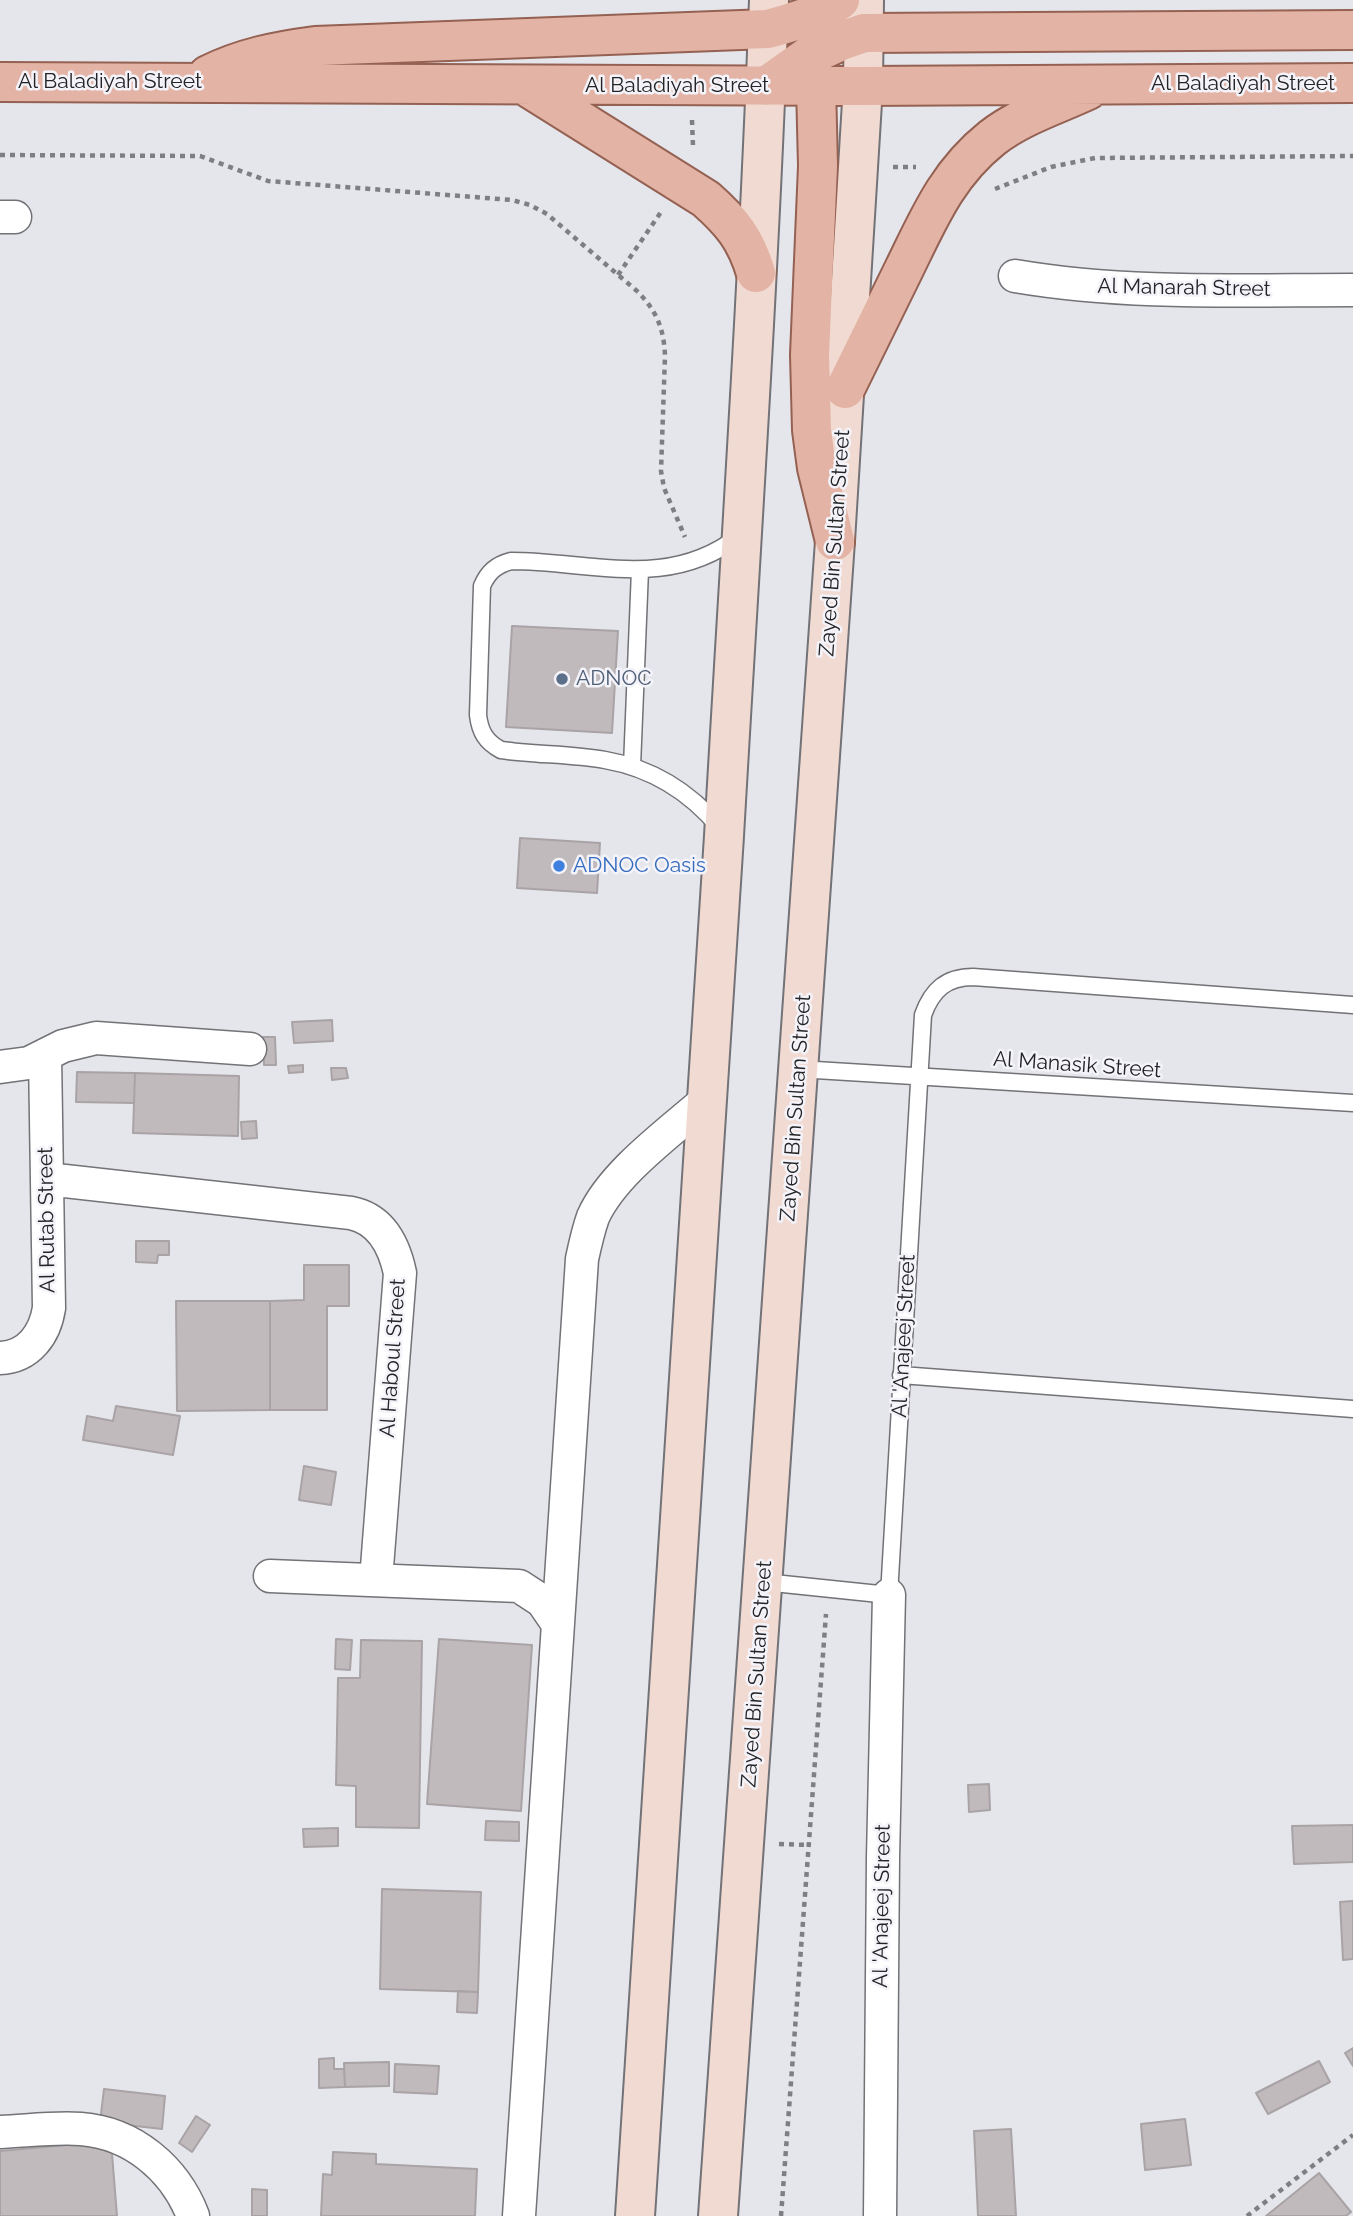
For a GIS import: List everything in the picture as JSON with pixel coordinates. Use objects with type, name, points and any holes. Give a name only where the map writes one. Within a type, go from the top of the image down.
[{"type":"main road","points":[[777,13],[811,72],[818,166],[810,355],[811,405],[817,468],[835,541]]},
{"type":"main road","points":[[635,2216],[664,1815],[710,1097],[766,86],[777,13]]},
{"type":"main road","points":[[194,83],[222,68],[252,57],[315,46],[777,13],[1353,30]]},
{"type":"main road","points":[[811,72],[844,14]]},
{"type":"main road","points":[[844,14],[863,86]]},
{"type":"main road","name":"Al Baladiyah Street","points":[[0,82],[766,86],[811,72],[863,86],[1353,83]]},
{"type":"main road","points":[[524,85],[706,199],[738,232],[750,251],[755,273]]},
{"type":"main road","points":[[845,389],[919,234],[950,180],[971,156],[995,136],[1022,120],[1100,85]]},
{"type":"main road","name":"Zayed Bin Sultan Street","points":[[718,2216],[835,541],[863,86]]},
{"type":"street","name":"Al Manarah Street","points":[[1015,276],[1125,289],[1353,290]]},
{"type":"street","points":[[0,1067],[29,1063],[79,1041],[96,1038],[250,1049]]},
{"type":"street","name":"Al Rutab Street","points":[[0,1358],[22,1353],[34,1344],[47,1321],[49,1308],[45,1055]]},
{"type":"street","points":[[519,2216],[579,1292],[586,1237],[594,1216],[618,1180],[710,1097]]},
{"type":"street","name":"Al Haboul Street","points":[[47,1179],[351,1213],[364,1216],[388,1237],[400,1273],[376,1580]]},
{"type":"street","points":[[519,1586],[543,1572],[562,1552]]},
{"type":"street","points":[[270,1576],[519,1586],[542,1601],[557,1623]]},
{"type":"street","name":"Al 'Anajeej Street","points":[[880,2216],[883,1819],[889,1595]]},
{"type":"street","points":[[0,2132],[80,2129],[125,2141],[162,2166],[176,2182],[193,2216]]},
{"type":"lane","points":[[724,833],[693,799],[674,786],[632,766],[602,759],[501,750],[491,745],[479,726],[478,715],[482,586],[492,569],[511,561],[659,569],[713,554],[743,532]]},
{"type":"lane","points":[[632,766],[640,570]]},
{"type":"lane","name":"Al 'Anajeej Street","points":[[889,1595],[919,1076],[923,1015],[928,1000],[948,981],[961,977],[1353,1005]]},
{"type":"lane","name":"Al Manasik Street","points":[[799,1069],[1353,1103]]},
{"type":"lane","points":[[901,1375],[1353,1409]]},
{"type":"lane","points":[[764,1583],[889,1595]]},
{"type":"path","points":[[0,155],[201,156],[268,181],[513,200],[547,214],[650,303],[659,320],[664,337],[665,356],[661,471],[667,496],[695,561]]},
{"type":"path","points":[[950,180],[970,200],[1051,167],[1094,158],[1353,156]]},
{"type":"path","points":[[781,2216],[827,1589]]},
{"type":"path","points":[[1247,2216],[1353,2135]]},
{"type":"building","name":"ADNOC","points":[[512,626],[618,631],[612,733],[506,727]]},
{"type":"building","name":"ADNOC Oasis","points":[[520,838],[600,843],[597,893],[517,888]]},
{"type":"building","points":[[332,1020],[333,1041],[294,1043],[292,1022]]},
{"type":"building","points":[[263,1037],[275,1037],[276,1065],[264,1065]]},
{"type":"building","points":[[303,1065],[303,1072],[289,1073],[288,1066]]},
{"type":"building","points":[[331,1068],[346,1068],[348,1078],[332,1080]]},
{"type":"building","points":[[77,1072],[135,1073],[134,1103],[76,1102]]},
{"type":"building","points":[[135,1073],[239,1076],[238,1136],[133,1133]]},
{"type":"building","points":[[256,1121],[257,1138],[242,1139],[241,1122]]},
{"type":"building","points":[[136,1241],[169,1241],[169,1255],[158,1255],[157,1263],[136,1262]]},
{"type":"building","points":[[304,1265],[349,1265],[349,1306],[327,1306],[327,1410],[270,1410],[270,1301],[304,1300]]},
{"type":"building","points":[[176,1301],[270,1301],[270,1410],[177,1411]]},
{"type":"building","points":[[116,1406],[180,1416],[173,1455],[83,1440],[87,1416],[113,1421]]},
{"type":"building","points":[[304,1466],[336,1472],[331,1505],[299,1500]]},
{"type":"building","points":[[336,1639],[352,1640],[350,1670],[335,1669]]},
{"type":"building","points":[[439,1639],[532,1645],[521,1811],[427,1804]]},
{"type":"building","points":[[361,1640],[422,1641],[419,1828],[356,1827],[356,1786],[336,1785],[338,1678],[360,1678]]},
{"type":"building","points":[[989,1784],[990,1810],[969,1812],[968,1785]]},
{"type":"building","points":[[486,1821],[519,1822],[519,1841],[485,1840]]},
{"type":"building","points":[[1353,1825],[1353,1862],[1294,1864],[1292,1826]]},
{"type":"building","points":[[338,1828],[338,1846],[304,1847],[303,1829]]},
{"type":"building","points":[[382,1889],[481,1892],[478,1992],[380,1989]]},
{"type":"building","points":[[1353,1901],[1353,1959],[1343,1960],[1340,1902]]},
{"type":"building","points":[[458,1991],[478,1992],[477,2013],[457,2012]]},
{"type":"building","points":[[1353,2048],[1353,2066],[1345,2053]]},
{"type":"building","points":[[334,2058],[334,2069],[344,2069],[345,2087],[319,2088],[319,2059]]},
{"type":"building","points":[[1319,2061],[1330,2082],[1268,2114],[1256,2093]]},
{"type":"building","points":[[389,2062],[389,2086],[345,2087],[344,2063]]},
{"type":"building","points":[[395,2064],[439,2066],[437,2094],[394,2092]]},
{"type":"building","points":[[104,2089],[165,2096],[162,2129],[100,2122]]},
{"type":"building","points":[[196,2116],[210,2125],[192,2152],[179,2143]]},
{"type":"building","points":[[1185,2119],[1191,2165],[1145,2170],[1141,2124]]},
{"type":"building","points":[[1011,2129],[1016,2216],[978,2216],[974,2131]]},
{"type":"building","points":[[111,2141],[117,2216],[0,2216],[0,2151]]},
{"type":"building","points":[[333,2152],[376,2154],[376,2164],[477,2169],[475,2216],[321,2216],[323,2174],[332,2175]]},
{"type":"building","points":[[1319,2173],[1351,2212],[1346,2216],[1266,2216]]},
{"type":"building","points":[[252,2189],[267,2190],[267,2216],[252,2216]]},
{"type":"place","name":"ADNOC","points":[[562,679]]},
{"type":"place","name":"ADNOC Oasis","points":[[559,866]]}]
